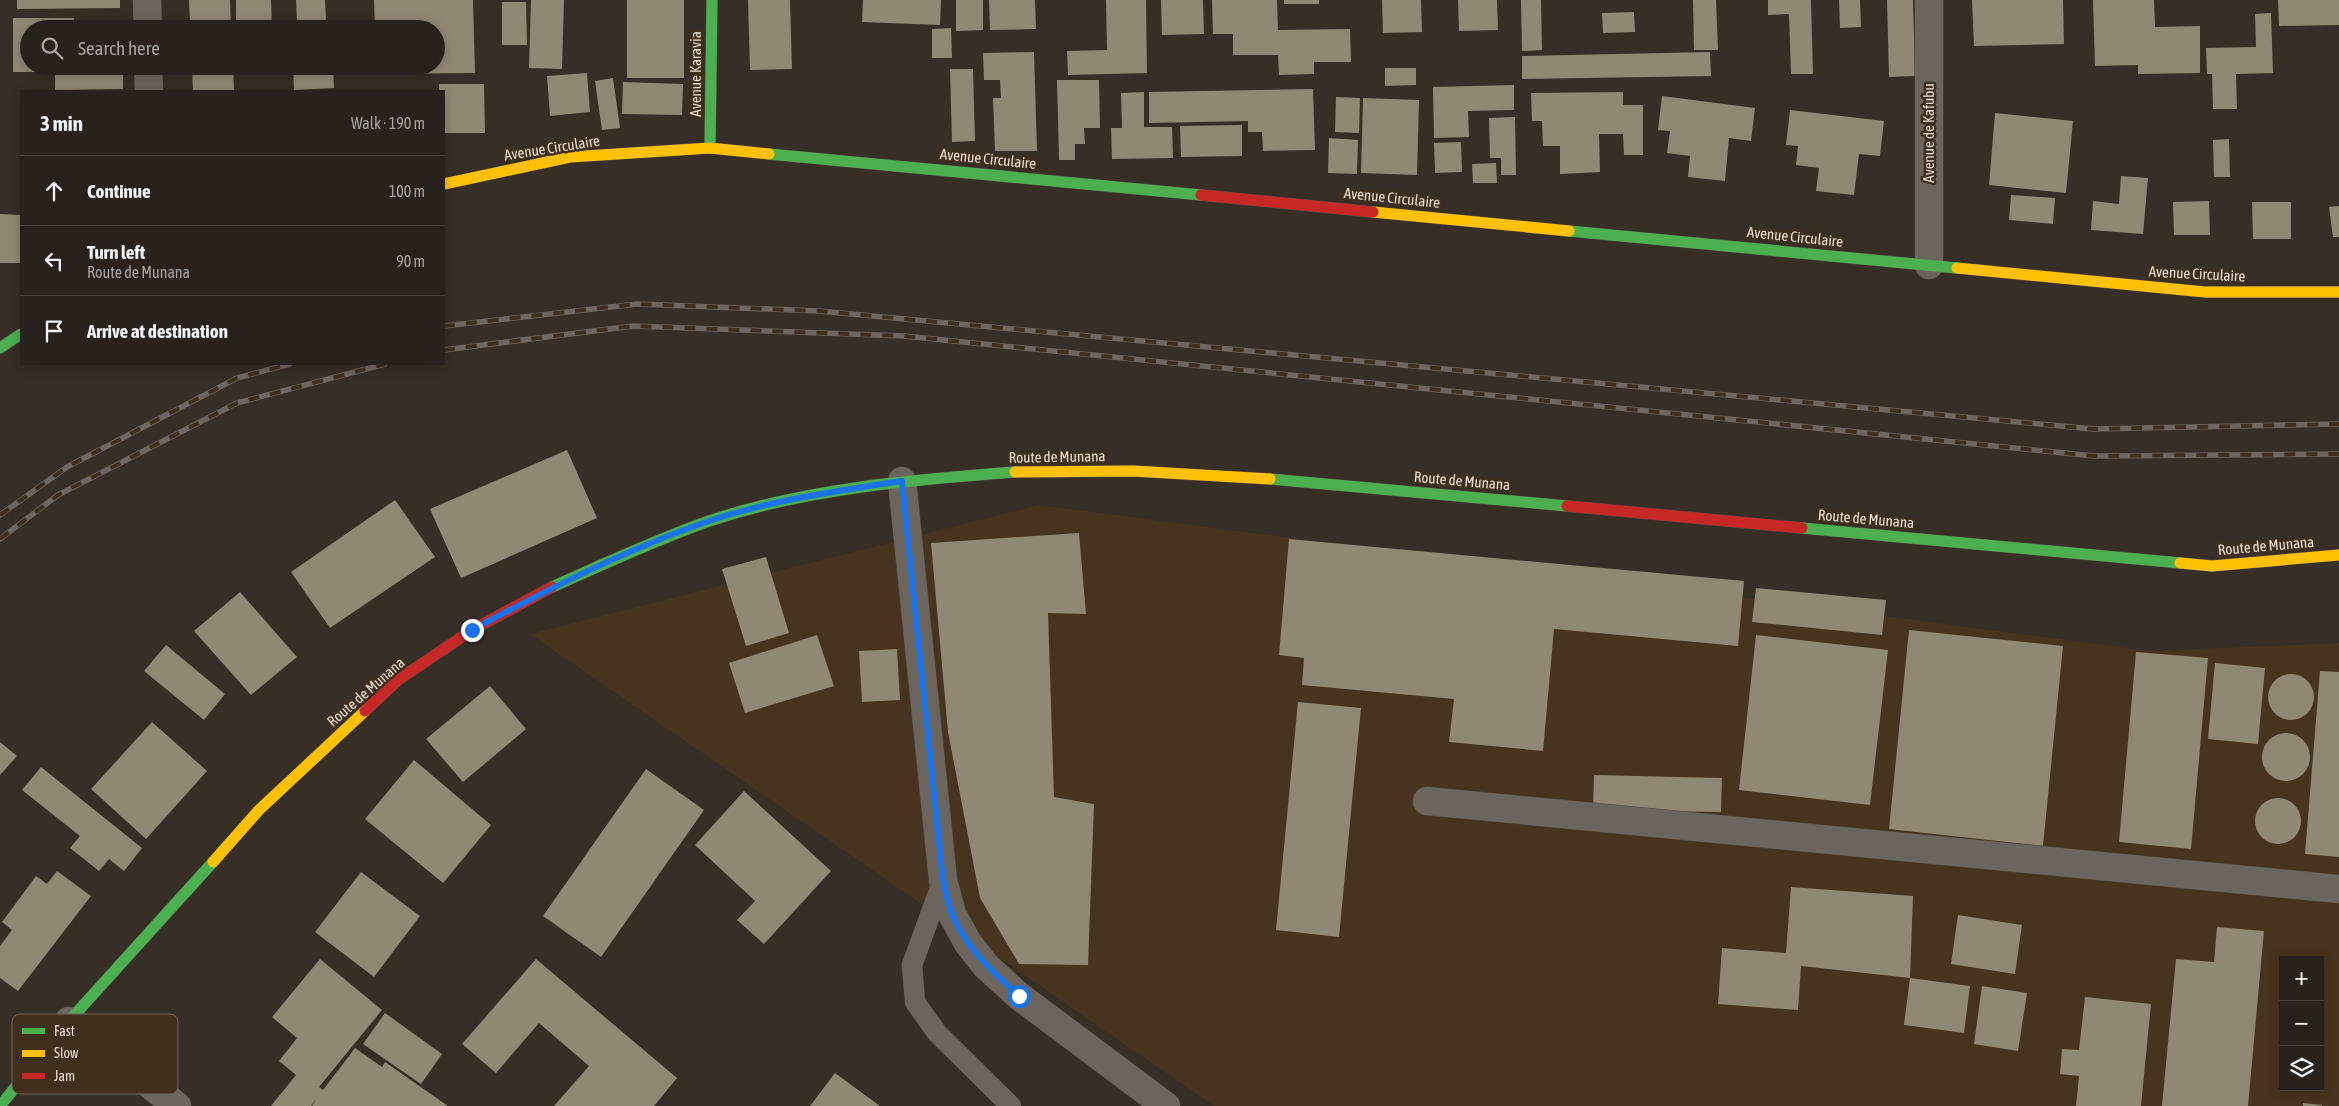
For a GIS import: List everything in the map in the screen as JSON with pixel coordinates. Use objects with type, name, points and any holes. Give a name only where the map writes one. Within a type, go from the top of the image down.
[{"type":"main road","name":"Avenue Karavia","points":[[710,148],[712,0]]},
{"type":"main road","name":"Avenue Circulaire","points":[[445,184],[570,157],[710,148],[2205,292],[2339,292]]},
{"type":"main road","points":[[0,348],[20,335]]},
{"type":"main road","name":"Route de Munana","points":[[75,1014],[259,810],[398,680],[472,630],[552,587],[630,552],[710,520],[801,497],[902,481],[1024,471],[1163,473],[1271,478],[2212,566],[2339,555]]},
{"type":"main road","name":"Route de Munana","points":[[0,1106],[12,1091]]},
{"type":"street","points":[[148,0],[148,20]]},
{"type":"street","name":"Avenue de Kafubu","points":[[1929,0],[1929,265]]},
{"type":"street","points":[[148,75],[149,90]]},
{"type":"street","points":[[902,481],[943,880],[952,914],[968,943],[986,966],[1019,996],[1166,1106]]},
{"type":"street","points":[[1427,801],[2339,889]]},
{"type":"street","points":[[162,1094],[177,1106]]},
{"type":"lane","points":[[943,880],[912,966],[915,1002],[937,1033],[1011,1106]]},
{"type":"shaded area","points":[[1039,505],[2150,651],[2339,643],[2339,1106],[1214,1106],[530,634]]},
{"type":"building","points":[[17,0],[120,0],[120,8],[17,9]]},
{"type":"building","points":[[189,0],[230,0],[231,20],[190,20]]},
{"type":"building","points":[[236,0],[271,0],[272,20],[236,20]]},
{"type":"building","points":[[296,0],[325,0],[326,20],[297,20]]},
{"type":"building","points":[[374,0],[473,0],[475,73],[445,73],[445,20],[375,20]]},
{"type":"building","points":[[531,0],[564,0],[562,69],[529,68]]},
{"type":"building","points":[[627,0],[684,0],[684,78],[627,78]]},
{"type":"building","points":[[748,0],[790,0],[792,69],[750,70]]},
{"type":"building","points":[[863,0],[941,0],[940,25],[862,22]]},
{"type":"building","points":[[956,0],[983,0],[983,30],[956,31]]},
{"type":"building","points":[[989,0],[1035,0],[1036,29],[990,30]]},
{"type":"building","points":[[1106,0],[1146,0],[1147,73],[1068,75],[1067,51],[1107,50]]},
{"type":"building","points":[[1161,0],[1203,0],[1204,34],[1162,35]]},
{"type":"building","points":[[1212,0],[1277,0],[1278,30],[1350,29],[1351,62],[1314,62],[1314,74],[1279,75],[1278,55],[1233,55],[1233,34],[1213,34]]},
{"type":"building","points":[[1284,0],[1319,0],[1319,4],[1284,4]]},
{"type":"building","points":[[1382,0],[1421,0],[1422,32],[1383,33]]},
{"type":"building","points":[[1458,0],[1497,0],[1498,30],[1459,31]]},
{"type":"building","points":[[1521,0],[1541,0],[1542,50],[1522,51]]},
{"type":"building","points":[[1693,0],[1716,0],[1718,50],[1694,50]]},
{"type":"building","points":[[1768,0],[1811,0],[1813,74],[1791,74],[1789,14],[1768,15]]},
{"type":"building","points":[[1839,0],[1860,0],[1861,27],[1840,28]]},
{"type":"building","points":[[1887,0],[1913,0],[1915,76],[1889,77]]},
{"type":"building","points":[[1972,0],[2063,0],[2064,44],[1974,46]]},
{"type":"building","points":[[2093,0],[2154,0],[2155,27],[2200,26],[2200,73],[2138,74],[2138,65],[2095,66]]},
{"type":"building","points":[[2278,0],[2339,0],[2339,25],[2279,26]]},
{"type":"building","points":[[502,2],[526,2],[527,45],[502,45]]},
{"type":"building","points":[[1634,12],[1635,32],[1603,33],[1602,13]]},
{"type":"building","points":[[2271,13],[2273,73],[2236,74],[2237,109],[2213,109],[2212,74],[2207,74],[2206,48],[2256,47],[2255,14]]},
{"type":"building","points":[[13,18],[74,18],[74,20],[20,20],[20,72],[13,72]]},
{"type":"building","points":[[951,28],[952,58],[932,58],[932,29]]},
{"type":"building","points":[[1034,52],[1037,151],[995,151],[993,98],[1001,98],[1000,80],[984,80],[983,53]]},
{"type":"building","points":[[1710,52],[1711,76],[1522,79],[1522,56]]},
{"type":"building","points":[[1385,68],[1416,68],[1416,85],[1385,86]]},
{"type":"building","points":[[950,69],[973,69],[975,141],[952,142]]},
{"type":"building","points":[[587,73],[590,112],[550,116],[547,76]]},
{"type":"building","points":[[55,75],[123,75],[123,89],[55,90]]},
{"type":"building","points":[[192,75],[233,75],[234,90],[193,90]]},
{"type":"building","points":[[293,75],[333,75],[334,88],[294,90]]},
{"type":"building","points":[[613,78],[620,128],[602,130],[595,81]]},
{"type":"building","points":[[1057,80],[1099,80],[1100,128],[1084,128],[1085,144],[1075,144],[1075,160],[1059,160]]},
{"type":"building","points":[[623,82],[683,84],[682,115],[622,114]]},
{"type":"building","points":[[439,84],[484,84],[485,133],[445,133],[445,90],[439,90]]},
{"type":"building","points":[[1514,85],[1514,110],[1468,111],[1469,137],[1434,138],[1433,87]]},
{"type":"building","points":[[1313,89],[1315,150],[1263,151],[1262,132],[1248,132],[1248,121],[1149,123],[1149,92]]},
{"type":"building","points":[[1144,92],[1144,127],[1172,127],[1173,158],[1112,159],[1111,128],[1122,128],[1121,93]]},
{"type":"building","points":[[1623,92],[1623,105],[1643,105],[1643,155],[1624,155],[1623,134],[1599,134],[1600,172],[1560,174],[1560,146],[1543,146],[1542,121],[1532,121],[1531,93]]},
{"type":"building","points":[[1662,96],[1755,108],[1751,141],[1729,138],[1725,181],[1688,177],[1690,156],[1667,153],[1670,131],[1658,130]]},
{"type":"building","points":[[1336,97],[1360,98],[1359,133],[1335,132]]},
{"type":"building","points":[[1363,98],[1419,100],[1417,175],[1361,173]]},
{"type":"building","points":[[1790,110],[1884,121],[1880,156],[1859,154],[1854,195],[1816,191],[1819,168],[1796,165],[1798,146],[1786,145]]},
{"type":"building","points":[[1995,113],[2073,121],[2066,193],[1989,185]]},
{"type":"building","points":[[1515,117],[1516,175],[1501,175],[1501,158],[1490,158],[1489,118]]},
{"type":"building","points":[[1242,125],[1242,156],[1181,157],[1180,126]]},
{"type":"building","points":[[1329,138],[1358,140],[1357,174],[1328,173]]},
{"type":"building","points":[[2229,139],[2230,177],[2214,177],[2213,140]]},
{"type":"building","points":[[1461,142],[1462,172],[1435,173],[1434,143]]},
{"type":"building","points":[[1496,163],[1497,183],[1473,183],[1472,164]]},
{"type":"building","points":[[2121,176],[2148,178],[2143,234],[2091,230],[2093,201],[2119,204]]},
{"type":"building","points":[[2011,195],[2055,198],[2053,224],[2009,220]]},
{"type":"building","points":[[2209,201],[2210,235],[2174,235],[2173,202]]},
{"type":"building","points":[[2252,202],[2291,202],[2291,239],[2253,239]]},
{"type":"building","points":[[2339,206],[2339,237],[2333,237],[2329,207]]},
{"type":"building","points":[[0,214],[20,215],[20,263],[0,263]]},
{"type":"building","points":[[567,450],[597,518],[461,578],[430,509]]},
{"type":"building","points":[[395,500],[435,557],[330,628],[291,572]]},
{"type":"building","points":[[1079,533],[1086,614],[1048,613],[1054,797],[1094,804],[1088,965],[1019,964],[980,898],[948,732],[931,543]]},
{"type":"building","points":[[1289,539],[1744,581],[1738,646],[1554,629],[1543,751],[1449,742],[1454,699],[1302,685],[1304,658],[1279,655]]},
{"type":"building","points":[[766,557],[789,633],[746,646],[722,569]]},
{"type":"building","points":[[1756,588],[1886,600],[1882,635],[1752,622]]},
{"type":"building","points":[[240,592],[297,657],[251,695],[194,631]]},
{"type":"building","points":[[1909,630],[2063,646],[2043,846],[1889,829]]},
{"type":"building","points":[[817,635],[834,686],[745,713],[729,663]]},
{"type":"building","points":[[1756,635],[1888,650],[1870,805],[1739,790]]},
{"type":"building","points":[[166,645],[225,694],[204,720],[144,671]]},
{"type":"building","points":[[897,649],[900,700],[862,702],[859,651]]},
{"type":"building","points":[[2136,652],[2208,658],[2191,849],[2119,842]]},
{"type":"building","points":[[2215,663],[2265,668],[2258,744],[2208,739]]},
{"type":"building","points":[[2320,671],[2339,672],[2339,857],[2305,854]]},
{"type":"building","points":[[2286,674],[2296,674],[2310,684],[2314,697],[2310,710],[2304,716],[2296,720],[2286,720],[2272,710],[2268,702],[2268,692],[2278,678]]},
{"type":"building","points":[[490,686],[526,729],[463,782],[426,739]]},
{"type":"building","points":[[1298,702],[1361,708],[1339,937],[1276,930]]},
{"type":"building","points":[[152,722],[207,771],[146,839],[91,789]]},
{"type":"building","points":[[2286,733],[2295,735],[2303,740],[2308,748],[2310,757],[2308,766],[2303,774],[2295,779],[2286,781],[2277,779],[2269,774],[2264,766],[2262,757],[2264,748],[2269,740],[2277,735]]},
{"type":"building","points":[[0,742],[17,756],[0,775]]},
{"type":"building","points":[[414,760],[491,825],[443,883],[365,819]]},
{"type":"building","points":[[41,767],[142,848],[124,871],[109,859],[99,871],[70,848],[80,836],[22,790]]},
{"type":"building","points":[[646,769],[704,810],[601,957],[543,916]]},
{"type":"building","points":[[1594,775],[1722,778],[1721,812],[1593,810]]},
{"type":"building","points":[[744,791],[831,871],[764,944],[737,920],[755,901],[695,845]]},
{"type":"building","points":[[2274,798],[2282,798],[2291,802],[2297,808],[2301,821],[2297,834],[2291,840],[2282,844],[2274,844],[2265,840],[2259,834],[2255,825],[2255,817],[2259,808],[2265,802]]},
{"type":"building","points":[[57,871],[91,896],[18,991],[0,978],[0,946],[12,930],[2,922],[36,876],[47,884]]},
{"type":"building","points":[[361,872],[420,916],[374,977],[315,932]]},
{"type":"building","points":[[1791,887],[1913,896],[1910,978],[1801,966],[1798,1010],[1718,1004],[1722,948],[1786,953]]},
{"type":"building","points":[[1958,915],[2022,925],[2015,974],[1951,964]]},
{"type":"building","points":[[2217,927],[2264,931],[2248,1106],[2162,1106],[2176,959],[2214,962]]},
{"type":"building","points":[[320,959],[382,1010],[319,1087],[323,1090],[355,1048],[382,1067],[385,1062],[448,1106],[312,1106],[316,1099],[311,1106],[271,1106],[296,1075],[279,1061],[297,1038],[272,1017]]},
{"type":"building","points":[[536,959],[677,1078],[654,1106],[554,1106],[589,1066],[539,1023],[496,1073],[462,1044]]},
{"type":"building","points":[[1910,978],[1970,986],[1964,1033],[1904,1025]]},
{"type":"building","points":[[1982,986],[2027,993],[2018,1051],[1974,1044]]},
{"type":"building","points":[[2085,997],[2151,1004],[2141,1106],[2076,1106],[2079,1076],[2060,1074],[2062,1049],[2079,1050]]},
{"type":"building","points":[[385,1013],[442,1054],[421,1084],[363,1044]]},
{"type":"building","points":[[835,1073],[880,1106],[810,1106]]},
{"type":"building","points":[[2303,1103],[2322,1105],[2322,1106],[2303,1106]]},
{"type":"railway","points":[[445,326],[637,304],[819,311],[2093,429],[2339,424]]},
{"type":"railway","points":[[445,350],[633,326],[904,336],[2094,456],[2339,454]]},
{"type":"railway","points":[[0,515],[67,467],[237,378],[286,365]]},
{"type":"railway","points":[[0,539],[58,495],[237,403],[381,365]]},
{"type":"traffic: fast","points":[[710,148],[712,0]]},
{"type":"traffic: fast","points":[[769,154],[1201,195]]},
{"type":"traffic: fast","points":[[1569,231],[1957,268]]},
{"type":"traffic: fast","points":[[0,348],[20,335]]},
{"type":"traffic: fast","points":[[552,587],[669,536],[746,510],[822,493],[860,487],[1015,472]]},
{"type":"traffic: fast","points":[[1270,479],[1567,506]]},
{"type":"traffic: fast","points":[[1802,528],[2180,563]]},
{"type":"traffic: fast","points":[[75,1014],[213,862]]},
{"type":"traffic: fast","points":[[0,1106],[12,1091]]},
{"type":"traffic: slow","points":[[445,184],[570,157],[710,148],[769,154]]},
{"type":"traffic: slow","points":[[1373,212],[1569,231]]},
{"type":"traffic: slow","points":[[1957,268],[2205,292],[2339,292]]},
{"type":"traffic: slow","points":[[1015,472],[1133,471],[1270,479]]},
{"type":"traffic: slow","points":[[2180,563],[2212,566],[2339,555]]},
{"type":"traffic: slow","points":[[213,862],[259,810],[365,711]]},
{"type":"traffic: jam","points":[[1201,195],[1373,212]]},
{"type":"traffic: jam","points":[[1567,506],[1802,528]]},
{"type":"traffic: jam","points":[[365,711],[398,680],[472,630],[552,587]]},
{"type":"route","points":[[472,630],[552,587],[630,552],[710,520],[801,497],[902,481],[943,880],[952,914],[968,943],[986,966],[1019,996]]}]
